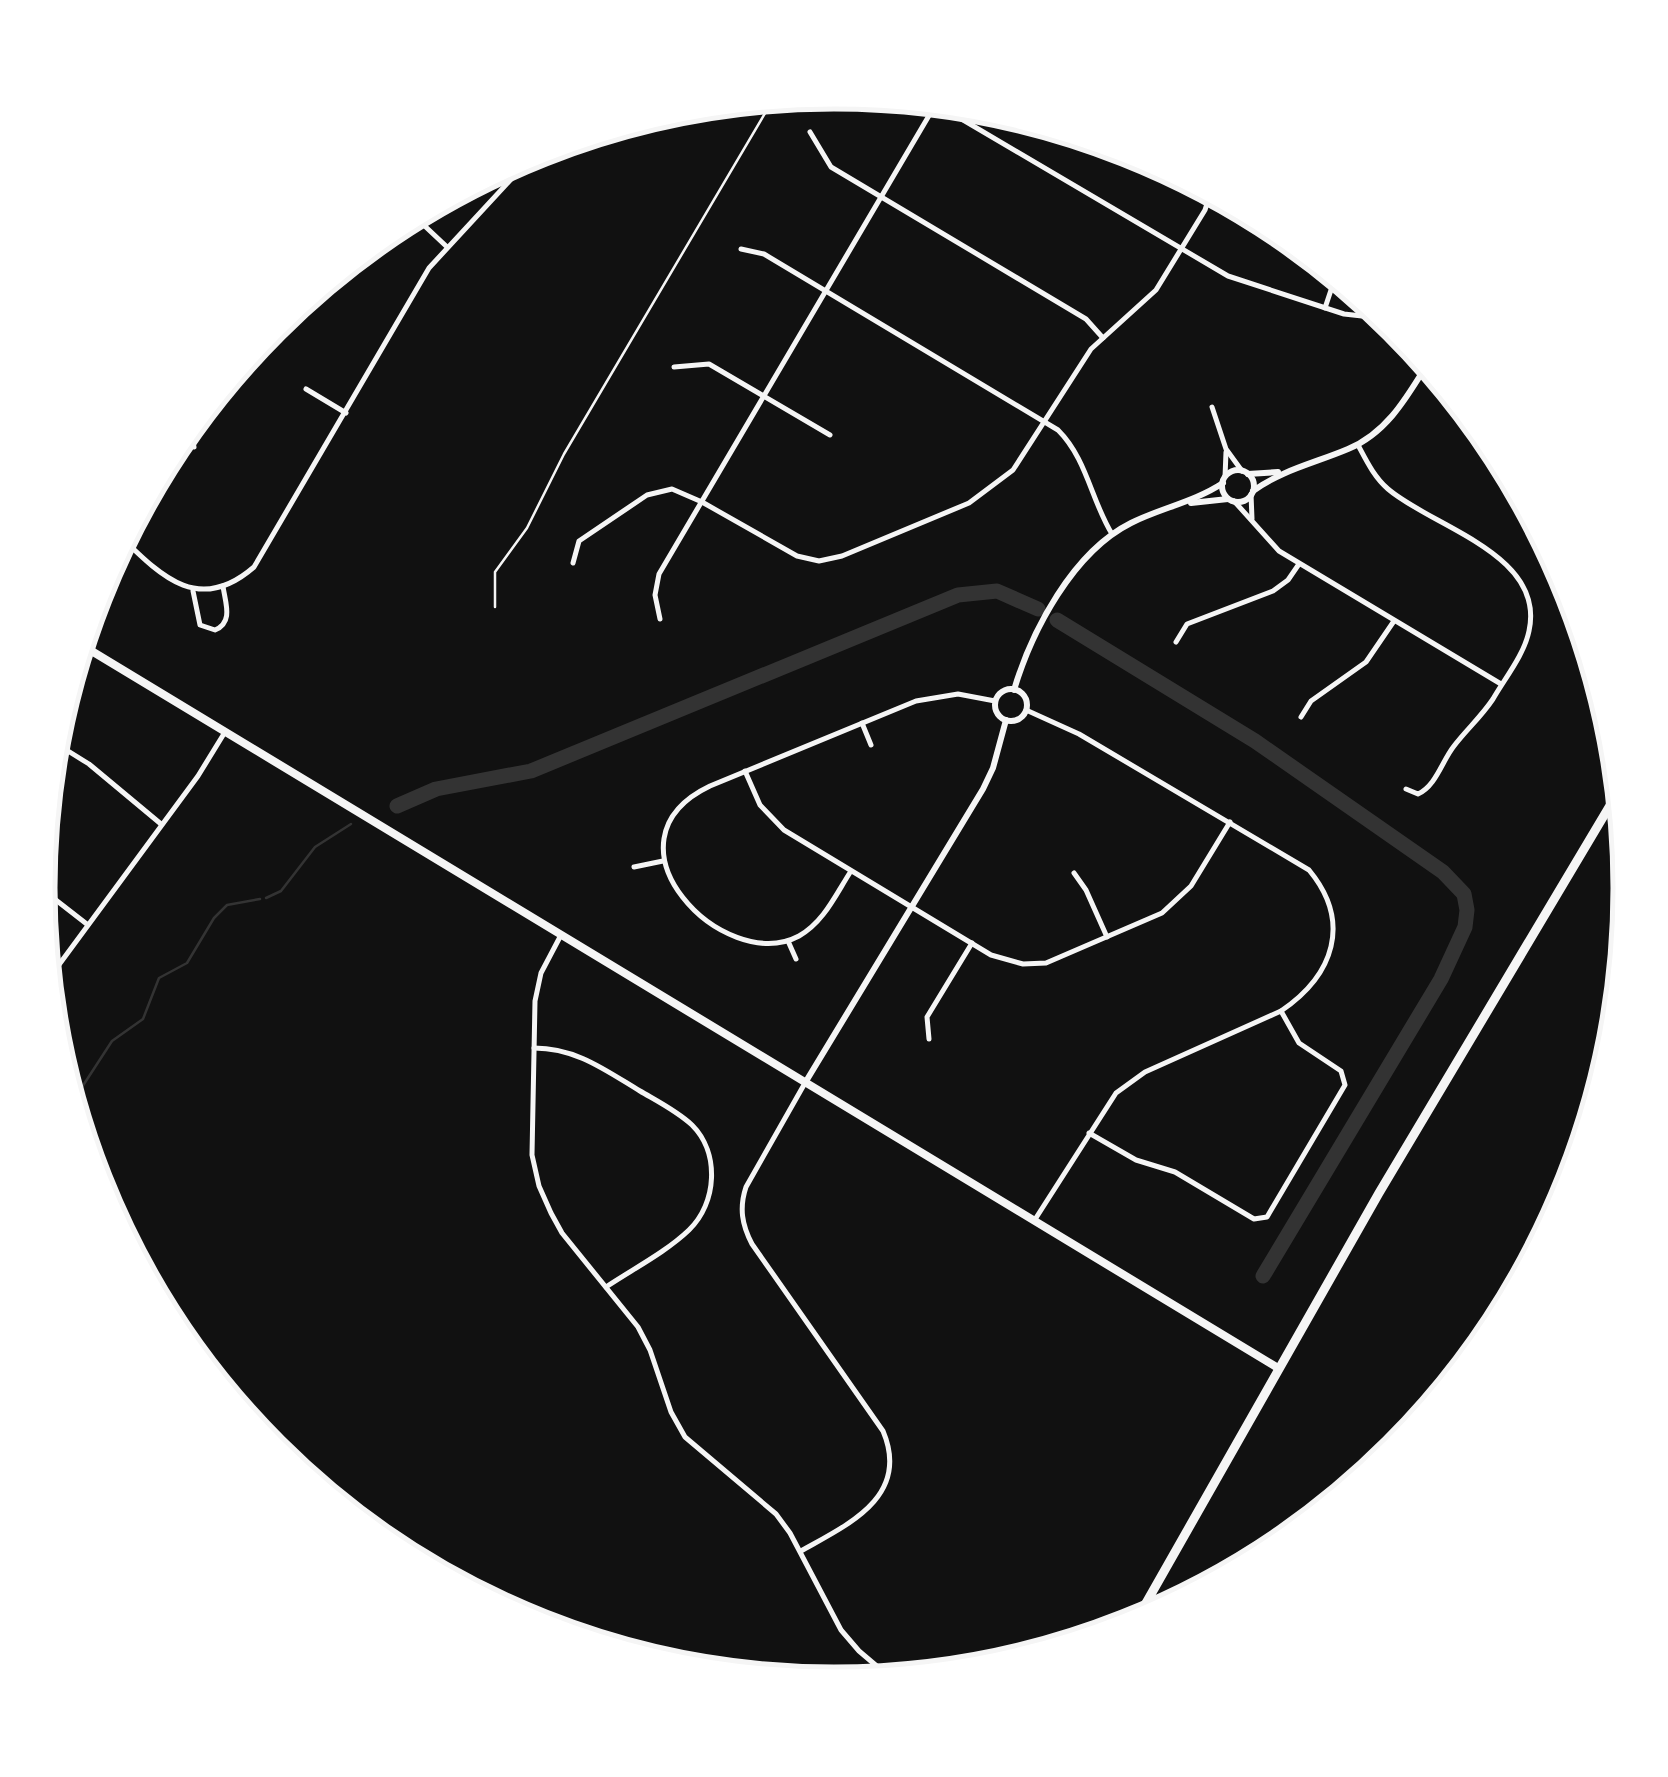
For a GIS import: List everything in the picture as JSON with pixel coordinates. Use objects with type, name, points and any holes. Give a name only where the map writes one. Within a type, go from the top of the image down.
[{"type":"main road","points":[[92,651],[1278,1368]]},
{"type":"main road","points":[[1147,1601],[1278,1368],[1608,808]]},
{"type":"street","points":[[660,619],[654,595],[656,582],[929,115]]},
{"type":"street","points":[[966,121],[1228,276],[1325,308],[1360,314]]},
{"type":"street","points":[[810,132],[831,168],[1086,319],[1103,338]]},
{"type":"street","points":[[133,548],[167,579],[193,590],[223,586],[243,576],[262,558],[429,268],[508,182]]},
{"type":"street","points":[[572,564],[579,541],[646,494],[672,489],[796,556],[819,561],[834,559],[982,496],[1014,470],[1082,362],[1156,290],[1207,205]]},
{"type":"street","points":[[425,226],[446,246]]},
{"type":"street","points":[[741,249],[764,254],[1046,422],[1071,442],[1100,515],[1112,534]]},
{"type":"street","points":[[1325,308],[1331,289]]},
{"type":"street","points":[[674,367],[709,364],[830,435]]},
{"type":"street","points":[[1184,504],[1244,500],[1284,471],[1358,444],[1379,430],[1400,408],[1420,375]]},
{"type":"street","points":[[306,389],[346,413]]},
{"type":"street","points":[[1212,406],[1226,449],[1253,482],[1252,522]]},
{"type":"street","points":[[1358,444],[1385,486],[1502,558],[1528,597],[1530,630],[1479,720],[1455,745],[1427,789],[1418,794],[1406,789]]},
{"type":"street","points":[[1226,449],[1224,480],[1232,500],[1269,542],[1299,564],[1501,684]]},
{"type":"street","points":[[1014,690],[1034,638],[1071,576],[1086,556],[1112,534],[1184,504],[1233,472],[1284,471]]},
{"type":"street","points":[[1176,642],[1187,624],[1277,588],[1299,564]]},
{"type":"street","points":[[193,590],[200,624],[215,630],[226,620],[223,586]]},
{"type":"street","points":[[1301,717],[1311,701],[1366,662],[1394,621]]},
{"type":"street","points":[[1014,690],[1025,698],[1026,710],[1016,720],[1006,720],[998,715],[996,701],[1004,691],[1014,690]]},
{"type":"street","points":[[851,871],[818,922],[788,940],[758,943],[710,921],[677,894],[664,861],[666,835],[680,807],[699,791],[862,723],[936,695],[958,694],[996,701]]},
{"type":"street","points":[[1026,710],[1079,734],[1309,870],[1328,898],[1333,915],[1331,950],[1300,998],[1281,1011],[1132,1080],[1116,1093],[1034,1221]]},
{"type":"street","points":[[800,1551],[871,1506],[884,1486],[889,1459],[883,1431],[752,1244],[742,1216],[746,1186],[988,780],[1006,720]]},
{"type":"street","points":[[862,723],[871,745]]},
{"type":"street","points":[[59,963],[198,776],[225,732]]},
{"type":"street","points":[[68,751],[162,824]]},
{"type":"street","points":[[746,771],[771,819],[972,943],[1006,961],[1033,964],[1059,959],[1173,906],[1191,886],[1230,822]]},
{"type":"street","points":[[634,868],[664,861]]},
{"type":"street","points":[[1074,873],[1086,890],[1107,938]]},
{"type":"street","points":[[55,899],[88,925]]},
{"type":"street","points":[[561,935],[541,973],[535,1001],[532,1155],[539,1186],[562,1233],[638,1327],[685,1437],[776,1514],[841,1630],[877,1666]]},
{"type":"street","points":[[788,940],[796,959]]},
{"type":"street","points":[[930,1038],[927,1017],[972,943]]},
{"type":"street","points":[[1088,1133],[1136,1160],[1174,1172],[1254,1219],[1267,1217],[1345,1085],[1341,1071],[1298,1043],[1281,1011]]},
{"type":"street","points":[[534,1048],[587,1058],[675,1112],[695,1128],[706,1146],[712,1178],[700,1218],[682,1236],[606,1287]]},
{"type":"path","points":[[495,607],[496,572],[526,530],[560,460],[765,113]]},
{"type":"waterway","points":[[397,806],[436,789],[531,771],[958,595],[997,591],[1038,609]]},
{"type":"waterway","points":[[1057,620],[1255,741],[1443,872],[1464,894],[1465,927],[1441,979],[1263,1276]]},
{"type":"waterway","points":[[266,898],[281,891],[315,847],[351,824]]},
{"type":"waterway","points":[[81,1088],[112,1041],[143,1019],[159,978],[187,963],[214,918],[227,905],[260,899]]}]
